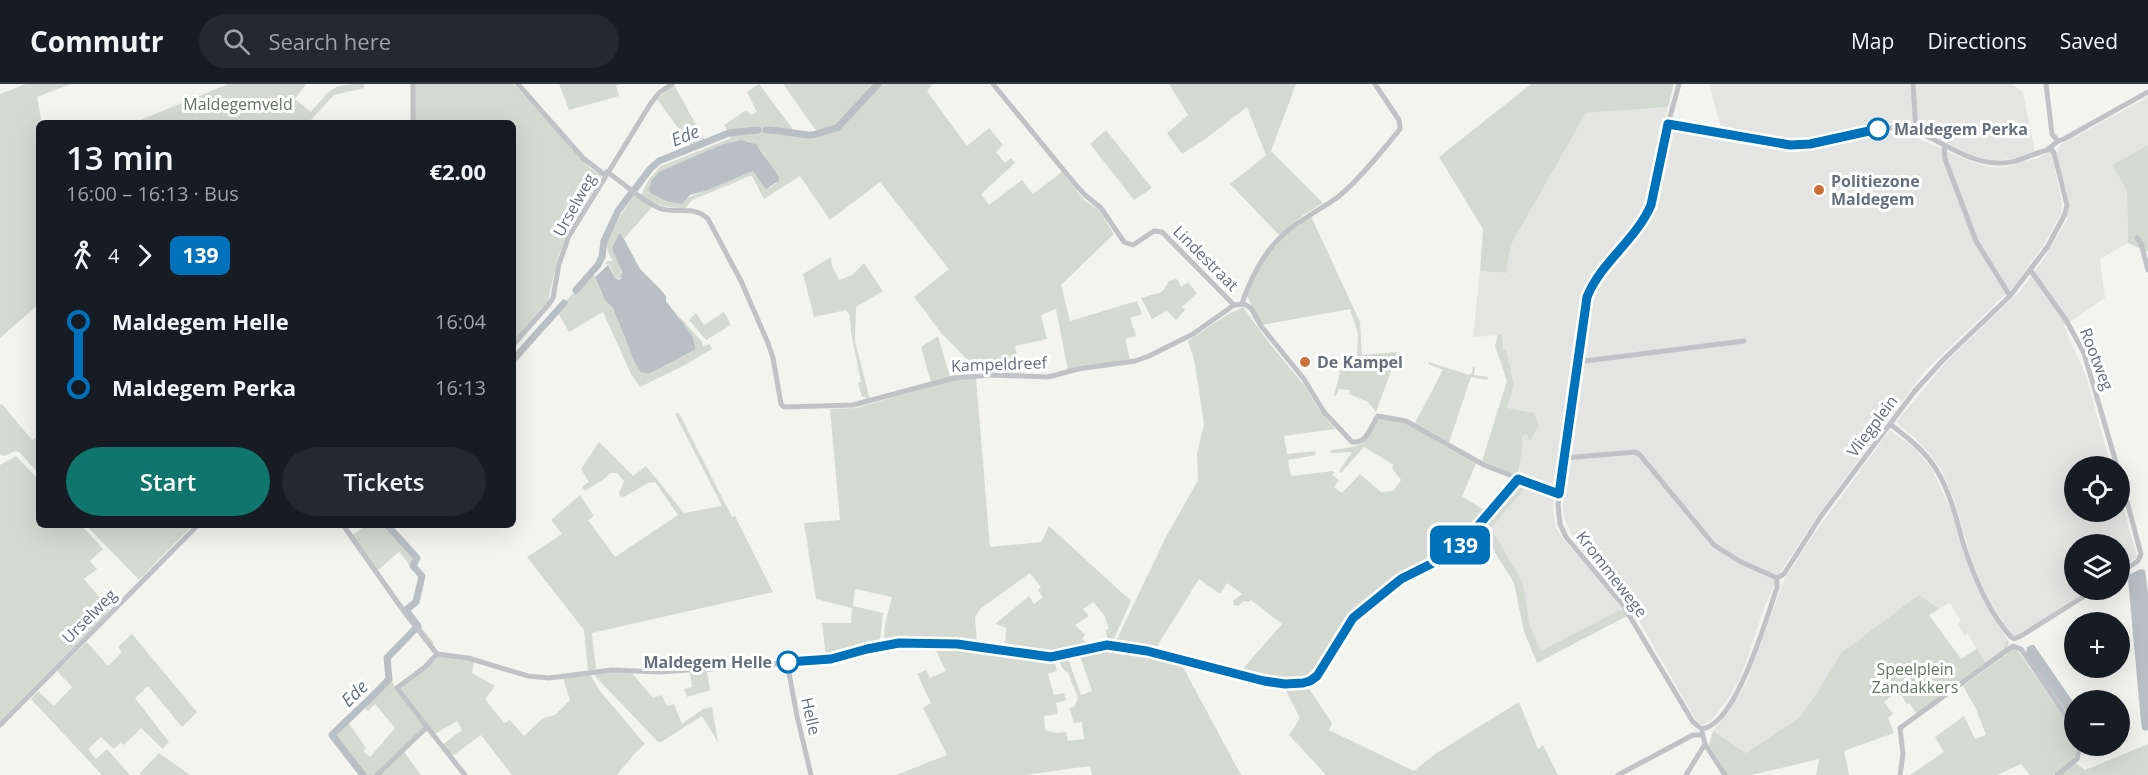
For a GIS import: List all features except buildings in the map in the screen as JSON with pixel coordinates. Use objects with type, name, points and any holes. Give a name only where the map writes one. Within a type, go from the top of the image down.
[{"type":"street","points":[[413,84],[413,120]]},
{"type":"street","points":[[518,84],[584,158],[606,174]]},
{"type":"street","name":"Urselweg","points":[[516,342],[549,304],[569,236],[606,174],[651,103],[672,84]]},
{"type":"street","name":"Lindestraat","points":[[993,84],[1080,190],[1101,208],[1124,242],[1133,244],[1154,231],[1162,232],[1234,305],[1242,303],[1251,308],[1267,335],[1304,379],[1324,412],[1350,441],[1356,443],[1365,438],[1378,416],[1396,418],[1411,423],[1481,464],[1559,494]]},
{"type":"street","points":[[1242,303],[1257,268],[1269,249],[1293,226],[1324,207],[1346,189],[1400,129],[1399,120],[1375,84]]},
{"type":"street","name":"Krommewege","points":[[1679,84],[1647,215],[1634,235],[1596,279],[1587,297],[1558,515],[1566,537],[1623,605],[1693,722],[1702,732]]},
{"type":"street","points":[[1913,84],[1916,132]]},
{"type":"street","points":[[2046,84],[2052,134],[2058,141]]},
{"type":"street","points":[[1668,124],[1790,145],[1810,144],[1882,128],[1899,128],[1916,132],[1969,158],[1996,164],[2020,161],[2050,150],[2058,141],[2148,92]]},
{"type":"street","points":[[1944,146],[1945,159],[1976,241],[2010,296]]},
{"type":"street","name":"Vliegplein","points":[[1702,732],[1716,721],[1742,684],[1777,588],[1777,578],[1784,574],[1821,516],[1922,382],[2010,296],[2031,271],[2058,229],[2066,209],[2065,194],[2050,150]]},
{"type":"street","name":"Kampeldreef","points":[[606,174],[659,208],[674,211],[693,210],[702,213],[708,219],[741,281],[764,333],[773,358],[781,404],[787,408],[862,404],[954,378],[992,375],[1048,377],[1078,369],[1135,361],[1193,334],[1234,305]]},
{"type":"street","points":[[2137,238],[2141,243],[2148,270]]},
{"type":"street","name":"Rootweg","points":[[2031,271],[2066,320],[2084,353],[2114,456]]},
{"type":"street","points":[[1577,362],[1744,341]]},
{"type":"street","points":[[1890,424],[1918,447],[1937,470],[1955,511],[1971,564],[2007,633],[2014,639],[2078,600]]},
{"type":"street","points":[[1564,458],[1635,452],[1640,455],[1714,545],[1741,562],[1777,578]]},
{"type":"street","points":[[345,528],[437,654],[468,658],[539,678],[612,670],[660,672],[831,659],[899,643],[957,644],[1051,657],[1107,645],[1147,651],[1264,681],[1285,684],[1303,683],[1317,676],[1353,618],[1401,579],[1443,558],[1459,546],[1518,479]]},
{"type":"street","points":[[2130,507],[2145,554],[2130,566]]},
{"type":"street","name":"Urselweg","points":[[0,725],[195,528]]},
{"type":"street","points":[[1900,775],[1903,754],[1900,728],[2013,646],[2020,648],[2064,713]]},
{"type":"street","points":[[437,654],[425,667],[398,688],[465,775]]},
{"type":"street","name":"Helle","points":[[787,662],[797,716],[812,775]]},
{"type":"street","points":[[377,775],[427,727]]},
{"type":"street","points":[[1618,775],[1702,732],[1705,744],[1725,775]]},
{"type":"street","points":[[1686,775],[1705,744]]},
{"type":"street","points":[[2057,775],[2078,756]]},
{"type":"shaded area","points":[[1709,84],[2012,84],[2023,92],[2035,153],[2019,158],[1993,161],[1957,150],[1919,127],[1890,123],[1807,142],[1781,142],[1721,129]]},
{"type":"shaded area","points":[[2148,97],[2148,145],[2112,165],[2127,190],[2128,243],[2100,259],[2105,298],[2064,326],[2086,376],[2108,456],[2064,456],[2064,522],[2127,522],[2137,557],[2130,562],[2130,534],[2064,534],[2064,600],[2073,600],[2017,636],[2011,635],[1987,596],[1974,568],[1954,499],[1941,469],[1923,446],[1896,422],[1947,361],[2021,290],[2060,232],[2067,219],[2069,207],[2057,158],[2060,145]]},
{"type":"shaded area","points":[[1668,107],[1646,202],[1637,221],[1594,275],[1585,292],[1572,361],[1553,510],[1556,527],[1563,539],[1610,591],[1627,616],[1537,663],[1524,631],[1514,583],[1480,528],[1519,482],[1521,438],[1526,434],[1530,439],[1507,408],[1514,386],[1503,350],[1502,335],[1473,337],[1480,271],[1506,273],[1513,241],[1586,113]]},
{"type":"shaded area","points":[[1672,130],[1771,148],[1806,151],[1867,135],[1899,133],[1915,137],[1971,162],[1990,167],[2005,167],[2038,158],[2051,151],[2062,203],[2061,214],[2044,244],[2014,286],[1924,372],[1820,512],[1779,574],[1765,606],[1740,679],[1711,721],[1703,725],[1696,720],[1627,600],[1576,544],[1564,518],[1563,504],[1591,296],[1599,280],[1644,226],[1655,206]]},
{"type":"shaded area","points":[[741,140],[756,144],[779,177],[779,181],[766,189],[753,171],[690,195],[682,204],[666,201],[649,190],[651,181],[659,172],[723,144]]},
{"type":"shaded area","points":[[619,234],[640,269],[666,296],[666,301],[692,335],[696,349],[649,374],[641,372],[635,363],[613,308],[605,300],[595,277],[608,265],[615,278],[619,280],[621,278],[622,272],[612,248]]},
{"type":"shaded area","points":[[1890,430],[1914,448],[1932,469],[1952,512],[1976,587],[2007,639],[2004,648],[1984,662],[1968,634],[1965,636],[1957,624],[1961,621],[1950,603],[1939,609],[1919,596],[1817,694],[1799,718],[1746,753],[1713,731],[1746,684],[1784,580],[1813,535]]},
{"type":"shaded area","points":[[2141,569],[2145,570],[2148,593],[2148,730],[2145,731],[2142,729],[2141,722],[2130,600],[2130,574]]},
{"type":"shaded area","points":[[2034,645],[2065,690],[2064,708],[2026,654],[2027,647]]},
{"type":"green space","points":[[26,84],[71,84],[37,97],[41,120],[36,120],[36,307],[0,338],[0,94]]},
{"type":"green space","name":"Maldegemveld","points":[[228,84],[306,84],[295,99],[311,112],[333,89],[344,85],[364,84],[364,88],[334,95],[311,120],[140,120]]},
{"type":"green space","points":[[414,84],[514,84],[590,168],[602,175],[559,254],[548,301],[516,338],[516,120],[415,120]]},
{"type":"green space","points":[[559,84],[621,84],[616,86],[619,96],[569,110]]},
{"type":"green space","points":[[759,84],[795,132],[812,134],[817,132],[783,84],[933,84],[927,91],[967,146],[989,128],[1003,145],[996,152],[1005,163],[1011,158],[1015,163],[981,194],[989,205],[1022,180],[1033,194],[1062,172],[1085,201],[1099,210],[1114,234],[1061,285],[1070,321],[1137,301],[1142,314],[1130,318],[1136,336],[1125,339],[1130,359],[1068,370],[1056,309],[1041,315],[1047,339],[1015,346],[1021,374],[982,374],[942,334],[914,297],[949,269],[880,182],[830,220],[800,176],[764,199],[752,176],[692,200],[686,208],[662,206],[641,195],[649,179],[661,166],[731,138],[730,135],[694,150],[657,99],[674,85],[705,141],[727,130],[724,125],[746,110],[751,115],[757,112],[747,92]],"holes":[[[730,142],[752,142],[759,148],[777,183],[769,188],[753,171],[687,198],[659,172]]]},
{"type":"green space","points":[[1169,84],[1296,84],[1271,151],[1323,203],[1302,216],[1279,235],[1230,184],[1266,155],[1247,107],[1182,154],[1167,133],[1188,115]]},
{"type":"green space","points":[[1531,84],[1674,84],[1668,107],[1586,113],[1513,241],[1506,273],[1480,271],[1483,229],[1439,157]]},
{"type":"green space","points":[[1106,130],[1152,188],[1134,200],[1090,144]]},
{"type":"green space","points":[[2148,145],[2148,252],[2128,243],[2127,190],[2112,165]]},
{"type":"green space","points":[[634,195],[652,207],[624,239],[622,234],[619,265],[622,275],[621,278],[616,279],[609,265],[605,264],[607,261],[613,261],[608,253],[607,243],[614,226]]},
{"type":"green space","points":[[1311,216],[1360,322],[1362,355],[1398,352],[1376,412],[1368,402],[1349,394],[1350,390],[1339,389],[1336,396],[1334,395],[1343,361],[1357,357],[1358,334],[1350,309],[1262,325],[1247,296],[1262,260],[1286,234]]},
{"type":"green space","points":[[831,257],[832,266],[839,280],[852,275],[864,263],[883,291],[856,307],[855,341],[870,400],[867,401],[865,397],[862,397],[858,383],[861,382],[850,316],[846,310],[814,317],[803,274]]},
{"type":"green space","points":[[593,272],[602,294],[613,308],[635,363],[649,374],[696,349],[692,335],[679,316],[702,342],[703,347],[709,344],[712,349],[640,387],[631,374],[603,312],[569,332],[557,311]]},
{"type":"green space","points":[[1176,279],[1181,287],[1188,282],[1197,293],[1182,307],[1185,310],[1176,320],[1167,311],[1152,319],[1141,298],[1162,292],[1169,281]]},
{"type":"green space","points":[[1243,307],[1335,429],[1284,436],[1287,454],[1315,451],[1316,455],[1288,460],[1291,476],[1333,471],[1332,475],[1339,480],[1334,487],[1342,493],[1360,474],[1381,492],[1393,491],[1401,480],[1392,468],[1394,465],[1364,447],[1341,473],[1339,471],[1352,452],[1330,453],[1331,450],[1361,444],[1378,418],[1406,423],[1476,464],[1462,496],[1487,512],[1453,547],[1363,607],[1321,668],[1307,680],[1300,682],[1273,681],[1239,673],[1282,624],[1251,600],[1244,601],[1238,606],[1234,605],[1233,601],[1242,594],[1227,583],[1220,594],[1199,579],[1154,651],[1115,643],[1166,537],[1198,480],[1197,453],[1204,425],[1194,359],[1188,341],[1225,316]]},
{"type":"green space","points":[[724,312],[731,325],[706,340],[689,320],[696,313],[704,325]]},
{"type":"green space","points":[[1498,335],[1502,335],[1503,349],[1506,350],[1514,386],[1507,408],[1534,413],[1539,426],[1530,440],[1526,434],[1521,438],[1523,442],[1518,477],[1482,461],[1507,381],[1495,346]]},
{"type":"green space","points":[[938,336],[950,377],[931,382],[921,347]]},
{"type":"green space","points":[[1429,362],[1469,375],[1475,367],[1474,375],[1488,377],[1487,380],[1471,377],[1449,443],[1415,423],[1443,370],[1428,364]]},
{"type":"green space","points":[[976,378],[990,547],[1041,542],[1049,526],[1131,601],[1113,641],[1108,639],[1105,630],[1109,629],[1104,615],[1093,602],[1083,609],[1089,616],[1075,625],[1085,635],[1082,639],[1089,644],[1088,647],[1052,655],[1005,647],[1006,628],[995,624],[1029,596],[1034,604],[1043,597],[1038,590],[1041,587],[1030,573],[980,609],[975,617],[977,643],[937,641],[884,643],[885,624],[892,597],[855,589],[853,606],[883,613],[880,641],[878,644],[826,657],[822,623],[851,623],[852,608],[816,599],[804,523],[840,520],[830,409],[856,408],[949,381]]},
{"type":"green space","points":[[2,404],[32,440],[36,437],[36,471],[19,452],[4,456],[0,454],[0,405]]},
{"type":"green space","points":[[679,413],[773,592],[592,633],[596,669],[588,671],[584,630],[527,557],[562,534],[551,520],[580,495],[594,516],[588,520],[615,557],[678,515],[655,482],[648,483],[624,497],[619,493],[624,481],[617,473],[610,473],[585,491],[582,487],[589,482],[581,469],[599,442],[633,476],[646,466],[684,513],[722,506],[675,414]]},
{"type":"green space","points":[[16,456],[36,477],[36,528],[84,528],[103,549],[90,561],[97,569],[84,579],[110,610],[0,721],[0,465]]},
{"type":"green space","points":[[1519,482],[1528,485],[1491,528],[1523,583],[1530,627],[1541,651],[1620,610],[1623,610],[1627,616],[1537,663],[1524,631],[1514,583],[1480,528]]},
{"type":"green space","points":[[89,528],[190,528],[139,580]]},
{"type":"green space","points":[[362,528],[390,528],[409,544],[407,546],[418,559],[414,566],[424,576],[416,604],[408,611],[434,643],[432,644],[404,610],[413,603],[419,577],[399,552],[377,571],[352,535]]},
{"type":"green space","name":"Speelplein Zandakkers","points":[[1919,595],[1939,609],[1929,615],[1961,659],[1977,649],[1985,662],[2004,648],[2007,639],[2009,642],[2006,650],[1917,715],[1910,703],[1907,704],[1898,691],[1884,702],[1893,714],[1888,718],[1894,733],[1844,751],[1849,775],[1816,775],[1819,759],[1751,775],[1727,775],[1709,745],[1713,731],[1746,753],[1799,718],[1841,653]]},
{"type":"green space","points":[[414,629],[417,632],[402,644],[390,659],[390,676],[400,695],[425,728],[375,775],[361,775],[329,735],[346,719],[366,748],[363,751],[370,757],[395,728],[375,704],[368,711],[360,705],[388,679],[385,663],[387,656]]},
{"type":"green space","points":[[132,634],[197,712],[182,727],[148,686],[135,698],[169,742],[163,749],[141,728],[124,745],[121,742],[114,749],[101,737],[88,749],[96,759],[107,749],[130,775],[102,775],[31,699],[38,691],[54,706],[72,687],[57,671],[87,642],[108,666],[122,652],[118,647]]},
{"type":"green space","points":[[933,645],[972,648],[1054,660],[1057,671],[1048,674],[1054,695],[1064,693],[1066,700],[1056,703],[1058,714],[1044,716],[1045,730],[1056,733],[1066,732],[1068,741],[1084,739],[1082,722],[1074,723],[1069,708],[1074,707],[1078,698],[1068,673],[1056,661],[1058,658],[1067,656],[1081,695],[1092,691],[1079,653],[1103,647],[1122,648],[1182,662],[1241,775],[1092,775],[1090,766],[1025,775],[896,775],[947,755],[923,708],[931,703],[917,674],[926,670],[930,678],[946,671]]},
{"type":"green space","points":[[2012,648],[2016,648],[2064,717],[2064,756],[2074,756],[2073,760],[2053,775],[2030,775],[2021,764],[1997,775],[1910,775],[1944,752],[1935,737],[1964,716],[1975,739],[1986,735],[1976,709],[1963,686]]},
{"type":"green space","points":[[439,656],[474,661],[472,673],[495,686],[485,699],[504,723],[510,720],[524,736],[543,718],[555,715],[570,700],[563,678],[590,674],[600,691],[645,744],[617,775],[512,775],[481,735],[451,757],[442,745],[462,730],[457,721],[435,734],[399,690]]},
{"type":"green space","points":[[785,660],[785,666],[707,672],[710,690],[687,697],[684,689],[692,687],[690,672],[702,667]]},
{"type":"green space","points":[[600,672],[632,673],[653,698],[662,695],[667,706],[674,704],[682,724],[703,709],[712,707],[718,742],[702,716],[658,742],[593,674]]},
{"type":"green space","points":[[1307,686],[1332,723],[1329,730],[1414,771],[1435,754],[1519,702],[1538,749],[1543,745],[1558,775],[1326,775],[1289,735],[1300,718],[1284,687]]},
{"type":"green space","points":[[2148,744],[2148,775],[2060,775],[2075,763],[2085,770],[2119,756],[2130,756],[2130,751]]},
{"type":"green space","points":[[404,752],[421,775],[380,775]]},
{"type":"green space","points":[[159,753],[190,775],[142,775],[140,773]]},
{"type":"waterway","name":"Ede","points":[[766,130],[812,135],[837,128],[878,84]]},
{"type":"waterway","name":"Ede","points":[[635,189],[659,161],[729,133],[758,130]]},
{"type":"waterway","points":[[1829,137],[1839,135]]},
{"type":"waterway","name":"Ede","points":[[576,290],[598,265],[602,257],[604,241],[618,211],[632,192]]},
{"type":"waterway","name":"Ede","points":[[516,357],[564,303]]},
{"type":"waterway","name":"Ede","points":[[390,528],[417,558],[413,566],[422,576],[416,602],[406,610],[418,626]]},
{"type":"waterway","name":"Ede","points":[[363,775],[332,735],[389,679],[387,658],[415,629]]},
{"type":"bus line","name":"139","points":[[788,662],[831,659],[899,643],[957,644],[1051,657],[1107,645],[1147,651],[1264,681],[1285,684],[1310,681],[1317,676],[1353,618],[1401,579],[1453,551],[1471,534],[1518,479],[1559,494],[1587,297],[1590,287],[1634,235],[1647,215],[1668,124],[1790,145],[1810,144],[1878,129]]},
{"type":"place","name":"Maldegem Perka","points":[[1878,129]]},
{"type":"place","name":"Politiezone Maldegem","points":[[1819,190]]},
{"type":"place","name":"De Kampel","points":[[1305,362]]},
{"type":"place","name":"Maldegem Helle","points":[[788,662]]}]
